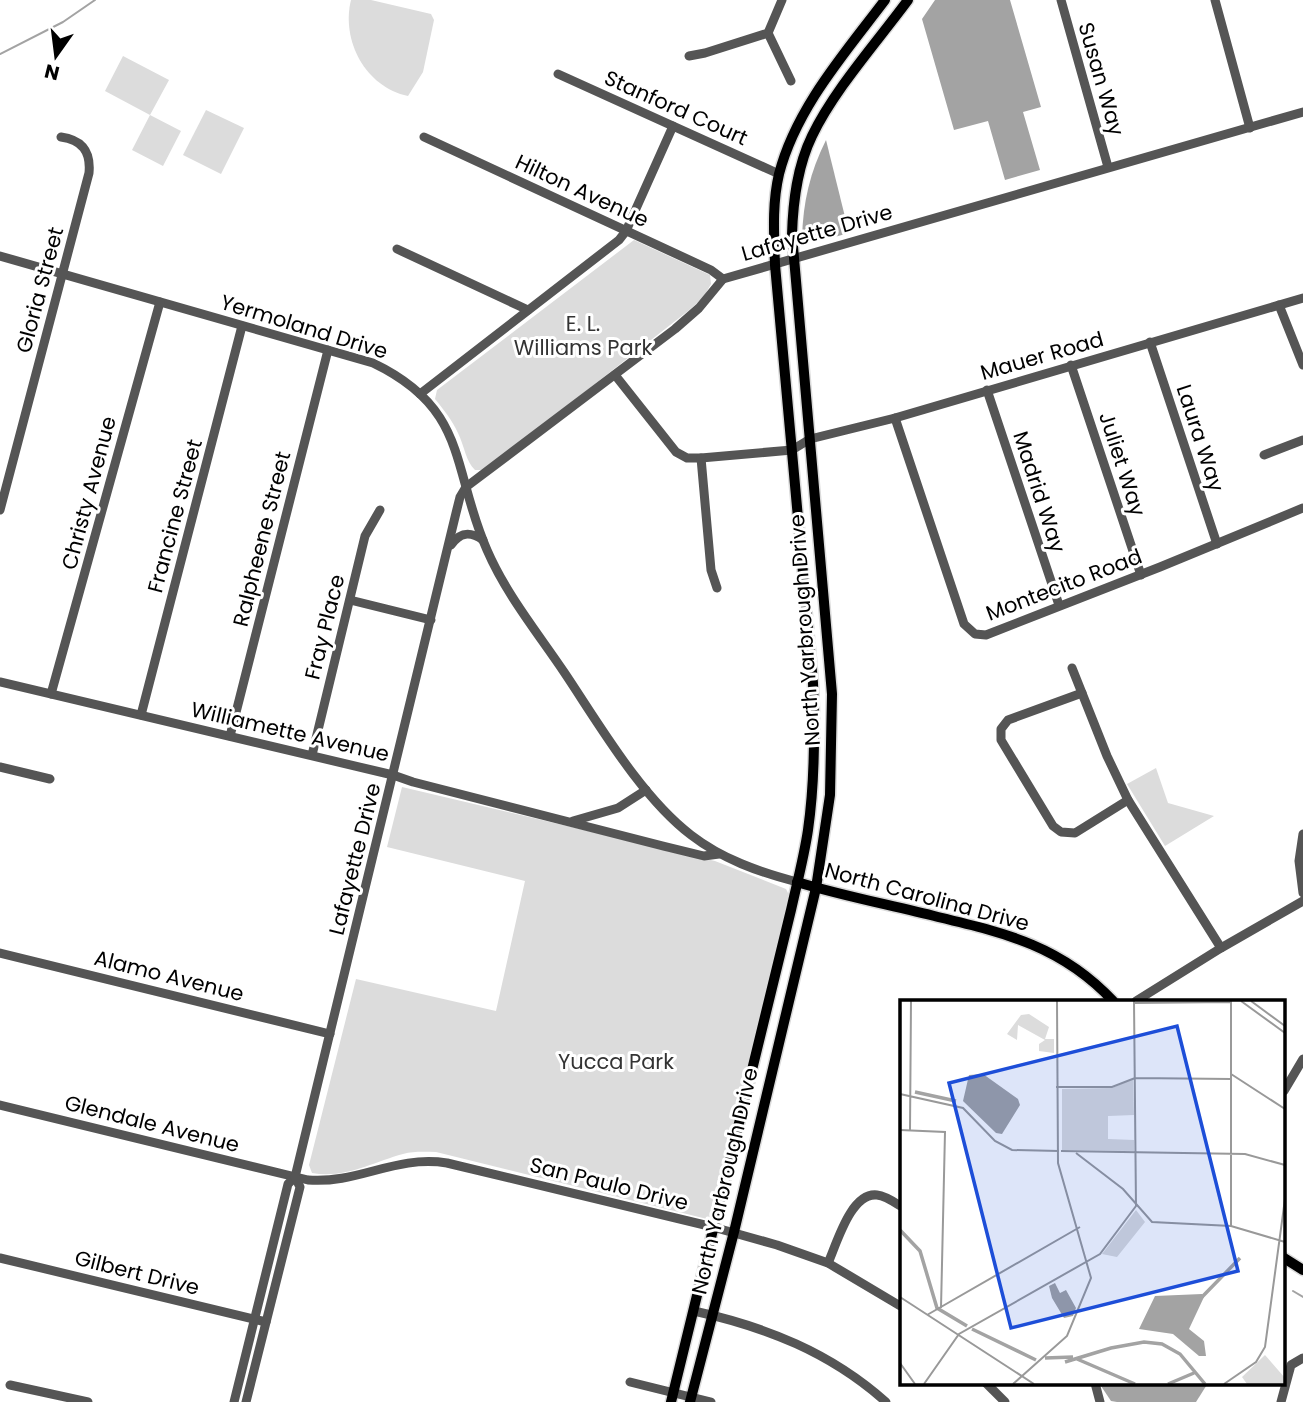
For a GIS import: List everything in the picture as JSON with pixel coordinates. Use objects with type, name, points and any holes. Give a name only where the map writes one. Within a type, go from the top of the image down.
[{"type":"main road","name":"North Yarbrough Drive","points":[[672,1397],[797,883],[808,828],[814,762],[813,682],[775,265],[773,223],[779,174],[790,139],[808,107],[885,0]]},
{"type":"main road","name":"North Yarbrough Drive","points":[[690,1399],[734,1232],[816,888],[827,823],[832,762],[832,694],[793,259],[792,222],[796,184],[813,135],[839,94],[908,0]]},
{"type":"main road","points":[[814,762],[832,762]]},
{"type":"main road","name":"North Carolina Drive","points":[[797,883],[1013,936],[1063,960],[1112,1000]]},
{"type":"main road","points":[[735,1139],[754,1144]]},
{"type":"main road","points":[[1286,1259],[1303,1270]]},
{"type":"street","points":[[782,0],[768,33],[791,81]]},
{"type":"street","name":"Susan Way","points":[[1061,0],[1108,167]]},
{"type":"street","points":[[1215,0],[1250,128]]},
{"type":"street","points":[[689,56],[768,33]]},
{"type":"street","name":"Stanford Court","points":[[558,74],[779,174]]},
{"type":"street","name":"Lafayette Drive","points":[[234,1402],[288,1184],[295,1177],[460,497],[466,487],[699,308],[723,279],[1303,112]]},
{"type":"street","points":[[419,394],[610,248],[626,231],[673,126]]},
{"type":"street","name":"Gloria Street","points":[[0,510],[87,184],[90,165],[87,152],[81,143],[61,137]]},
{"type":"street","name":"Hilton Avenue","points":[[424,137],[711,270],[723,279]]},
{"type":"street","points":[[397,249],[528,310]]},
{"type":"street","name":"Yermoland Drive","points":[[0,256],[373,363],[402,379],[432,406],[446,427],[456,449],[483,540],[510,593],[646,790],[680,827],[719,854]]},
{"type":"street","name":"Mauer Road","points":[[792,450],[810,439],[895,418],[1303,298]]},
{"type":"street","name":"Christy Avenue","points":[[51,694],[160,302]]},
{"type":"street","points":[[1279,305],[1303,365]]},
{"type":"street","name":"Francine Street","points":[[141,715],[242,326]]},
{"type":"street","name":"Laura Way","points":[[1150,342],[1217,544]]},
{"type":"street","name":"Ralpheene Street","points":[[230,736],[328,350]]},
{"type":"street","name":"Juliet Way","points":[[1071,365],[1140,575]]},
{"type":"street","points":[[615,375],[676,452],[687,458],[792,450]]},
{"type":"street","name":"Madrid Way","points":[[987,390],[1059,605]]},
{"type":"street","name":"Montecito Road","points":[[895,418],[967,629],[975,634],[986,635],[1303,508]]},
{"type":"street","points":[[1264,456],[1303,440]]},
{"type":"street","points":[[701,458],[711,570],[717,588]]},
{"type":"street","name":"Fray Place","points":[[312,755],[365,536],[380,510]]},
{"type":"street","points":[[448,550],[457,537],[462,535],[477,536],[483,540]]},
{"type":"street","points":[[350,600],[431,620]]},
{"type":"street","points":[[1072,668],[1107,756],[1128,800],[1221,948]]},
{"type":"street","name":"Williamette Avenue","points":[[0,682],[393,775],[694,854],[719,854],[797,883]]},
{"type":"street","points":[[1082,693],[1008,720],[1001,729],[1001,740],[1053,826],[1061,832],[1075,833],[1128,800]]},
{"type":"street","points":[[0,767],[50,779]]},
{"type":"street","name":"Williamette Avenue","points":[[571,821],[618,808],[646,790]]},
{"type":"street","points":[[1303,834],[1299,877],[1303,893]]},
{"type":"street","points":[[1138,1000],[1303,901]]},
{"type":"street","name":"Alamo Avenue","points":[[0,953],[330,1034]]},
{"type":"street","points":[[1286,1088],[1303,1059]]},
{"type":"street","name":"Glendale Avenue","points":[[0,1105],[295,1177]]},
{"type":"street","name":"San Paulo Drive","points":[[295,1177],[318,1181],[345,1180],[395,1164],[433,1161],[734,1232],[828,1263],[900,1306]]},
{"type":"street","name":"Lafayette Drive","points":[[246,1402],[300,1187],[295,1177]]},
{"type":"street","points":[[828,1263],[853,1208],[860,1199],[880,1195],[900,1206]]},
{"type":"street","name":"Gilbert Drive","points":[[0,1258],[266,1322]]},
{"type":"street","points":[[694,1311],[757,1327],[808,1348],[842,1367],[886,1402]]},
{"type":"street","points":[[1286,1382],[1289,1370],[1296,1361],[1303,1358]]},
{"type":"street","points":[[630,1382],[672,1397],[711,1402]]},
{"type":"street","points":[[987,1384],[1005,1402]]},
{"type":"street","points":[[1095,1384],[1100,1402]]},
{"type":"street","points":[[1281,1402],[1286,1384]]},
{"type":"street","points":[[10,1385],[88,1402]]},
{"type":"green space","points":[[351,0],[371,0],[431,14],[434,20],[423,72],[408,96],[380,83],[360,60],[350,31]]},
{"type":"green space","points":[[123,56],[169,80],[150,115],[105,91]]},
{"type":"green space","points":[[206,110],[244,128],[221,174],[183,155]]},
{"type":"green space","points":[[150,115],[181,131],[163,166],[132,150]]},
{"type":"green space","name":"E. L. Williams Park","points":[[634,240],[710,275],[711,284],[703,298],[485,470],[475,470],[469,463],[453,424],[435,399],[437,390]]},
{"type":"green space","points":[[1156,768],[1168,803],[1214,816],[1165,846],[1127,784]]},
{"type":"green space","name":"Yucca Park","points":[[402,787],[715,861],[786,889],[790,897],[713,1214],[707,1219],[436,1152],[407,1153],[336,1174],[312,1173],[309,1165],[356,979],[496,1011],[525,881],[387,847]]},
{"type":"shaded area","points":[[935,0],[1010,0],[1041,107],[1023,112],[1040,170],[1005,180],[988,121],[954,130],[922,19]]},
{"type":"shaded area","points":[[826,140],[849,233],[813,243],[802,238],[804,212],[808,188]]},
{"type":"shaded area","points":[[1100,1384],[1207,1384],[1196,1402],[1111,1401]]},
{"type":"waterway","points":[[0,54],[63,22],[95,0]]},
{"type":"waterway","points":[[1293,1291],[1303,1297]]}]
